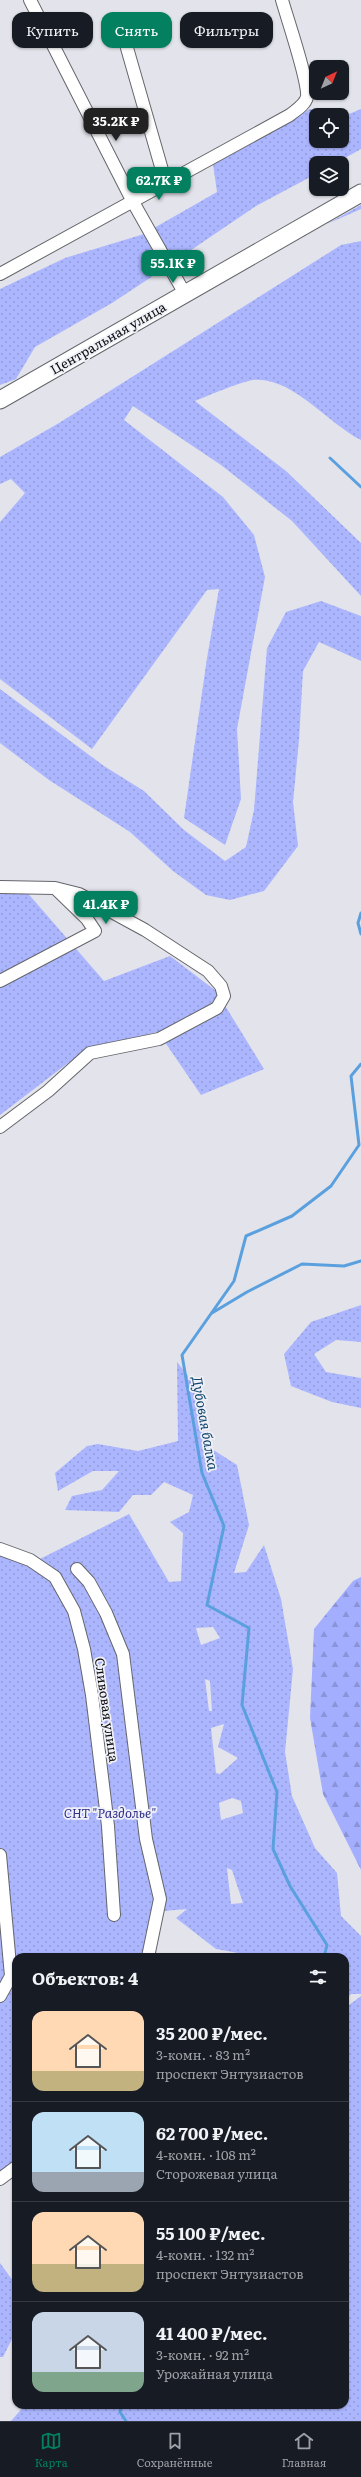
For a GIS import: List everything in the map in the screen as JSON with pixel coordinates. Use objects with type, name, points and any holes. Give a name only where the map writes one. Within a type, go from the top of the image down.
[{"type":"street","points":[[30,0],[133,202],[185,294]]},
{"type":"street","points":[[0,274],[290,115],[302,105],[307,97],[305,82],[282,0]]},
{"type":"street","points":[[127,48],[166,184]]},
{"type":"street","name":"Центральная улица","points":[[0,400],[361,193]]},
{"type":"street","points":[[0,887],[55,888],[79,894],[145,930],[208,971],[221,986],[224,996],[217,1008],[159,1039],[90,1053],[48,1091],[0,1127]]},
{"type":"street","points":[[0,981],[95,931],[87,919],[55,888]]},
{"type":"street","name":"Сливовая улица","points":[[0,1549],[30,1560],[55,1577],[74,1611],[84,1649],[92,1695],[108,1826],[114,1915]]},
{"type":"street","points":[[77,1569],[89,1582],[106,1613],[123,1654],[146,1839],[160,1899],[149,1953]]},
{"type":"street","points":[[0,1855],[11,1976],[0,1996]]},
{"type":"street","points":[[0,2179],[12,2170]]},
{"type":"green space","points":[[361,109],[361,149],[348,156],[309,156],[309,178],[256,206],[172,263],[154,228],[217,192],[213,164],[309,110],[309,148],[349,148],[349,114]]},
{"type":"green space","points":[[361,205],[361,209],[327,224]]},
{"type":"green space","points":[[144,234],[162,270],[112,303],[35,347],[16,379],[0,385],[0,289],[65,258]]},
{"type":"green space","points":[[361,241],[361,440],[335,423],[295,393],[282,385],[267,381],[247,381],[195,401],[286,471],[361,543],[361,596],[292,521],[221,465],[133,406],[124,420],[223,497],[254,535],[265,577],[237,729],[241,799],[225,845],[184,818],[207,658],[219,589],[207,590],[92,749],[0,679],[0,522],[25,493],[11,479],[0,484],[0,457],[59,423],[341,245]]},
{"type":"green space","points":[[321,601],[361,616],[361,661],[319,642],[303,671],[299,740],[293,802],[298,846],[264,891],[230,900],[206,895],[173,871],[130,832],[49,780],[0,743],[0,689],[104,766],[144,791],[184,830],[225,861],[246,847],[254,810],[267,648],[286,612]]},
{"type":"green space","points":[[25,890],[104,981],[170,956],[216,991],[264,1069],[201,1095],[158,1032],[101,1045],[72,1060],[0,1115],[0,891]]},
{"type":"green space","points":[[361,1305],[361,1342],[336,1340],[314,1354],[326,1372],[361,1378],[361,1408],[332,1402],[291,1386],[284,1354],[311,1322]]},
{"type":"green space","name":"СНТ \"Раздолье\"","points":[[177,1362],[201,1392],[204,1444],[237,1465],[249,1525],[234,1573],[246,1572],[264,1545],[281,1599],[293,1669],[285,1752],[292,1796],[315,1848],[337,1873],[341,1916],[361,1936],[361,1994],[351,1994],[349,1996],[349,1953],[238,1953],[216,1949],[176,1918],[187,1909],[164,1911],[152,1953],[12,1953],[12,2164],[0,2173],[0,1552],[32,1563],[129,1514],[169,1582],[181,1581],[183,1533],[170,1522],[189,1512],[193,1495],[164,1482],[151,1495],[133,1495],[119,1512],[65,1510],[72,1496],[102,1490],[119,1471],[93,1471],[58,1491],[55,1473],[87,1446],[98,1444],[138,1451],[178,1441]],"holes":[[[213,1627],[220,1638],[201,1645],[196,1628]],[[205,1679],[210,1681],[212,1711],[209,1711]],[[224,1724],[218,1747],[238,1758],[220,1774],[216,1773],[211,1728]],[[232,1798],[241,1801],[243,1813],[221,1820],[219,1803]],[[227,1868],[232,1870],[243,1903],[231,1904]]]},
{"type":"green space","points":[[361,1577],[361,1870],[323,1794],[310,1718],[314,1629],[353,1581]]},
{"type":"green space","points":[[361,1996],[361,2421],[11,2421],[22,2409],[349,2409],[349,2005]]},
{"type":"green space","points":[[0,2263],[12,2280],[12,2339],[3,2357],[0,2357]]},
{"type":"waterway","points":[[330,458],[361,487]]},
{"type":"waterway","name":"Дубовая балка","points":[[361,913],[358,923],[361,934]]},
{"type":"waterway","name":"Дубовая балка","points":[[325,1953],[327,1945],[290,1886],[273,1849],[277,1792],[242,1705],[249,1628],[207,1605],[224,1526],[202,1473],[182,1355],[234,1281],[246,1236],[292,1216],[331,1186],[359,1145],[351,1076],[361,1064]]},
{"type":"waterway","points":[[212,1313],[247,1292],[302,1264],[344,1266],[361,1261]]},
{"type":"waterway","name":"Дубовая балка","points":[[120,2409],[120,2412],[126,2421]]}]
